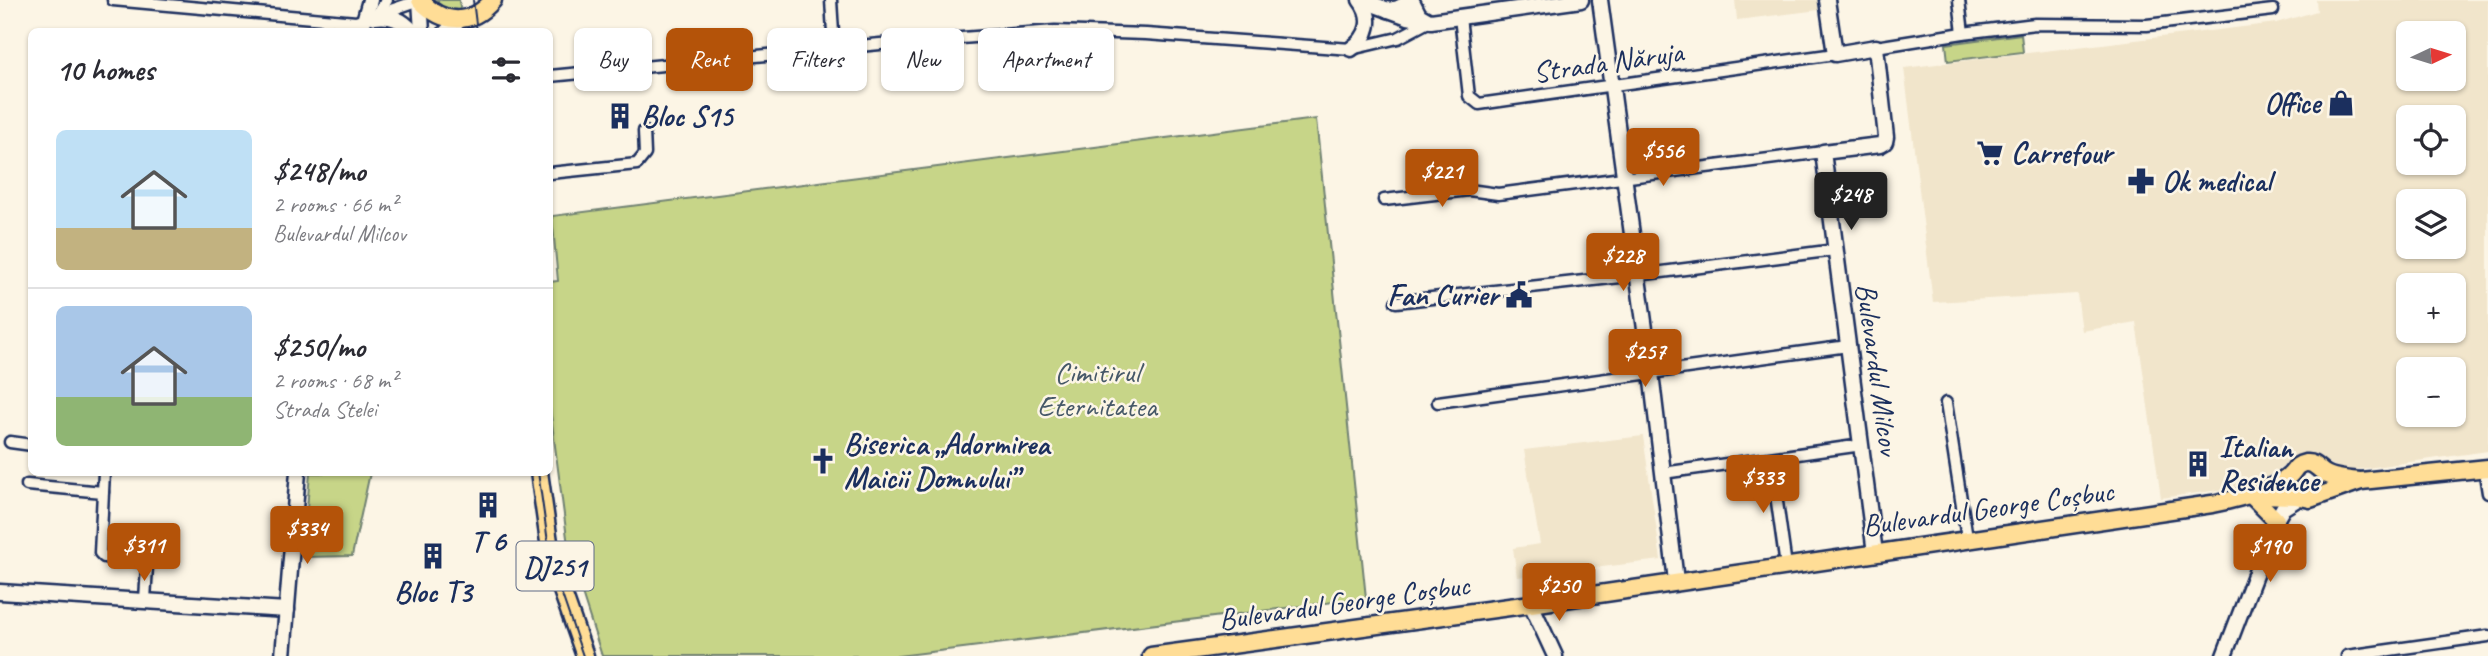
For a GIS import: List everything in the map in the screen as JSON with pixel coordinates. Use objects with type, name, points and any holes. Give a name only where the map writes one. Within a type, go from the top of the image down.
[{"type":"main road","points":[[420,0],[438,15],[471,22],[493,0]]},
{"type":"main road","name":"Bulevardul George Coșbuc","points":[[2251,495],[2290,476],[2294,468],[2303,464],[2313,464],[2323,472],[2361,481]]},
{"type":"main road","name":"Bulevardul George Coșbuc","points":[[1151,656],[1531,604],[2191,507],[2251,495],[2310,499],[2361,481],[2486,468]]},
{"type":"main road","points":[[2316,497],[2325,485],[2323,472]]},
{"type":"main road","name":"DJ251","points":[[540,476],[549,542],[558,579],[585,656]]},
{"type":"main road","points":[[2290,476],[2289,485],[2297,497]]},
{"type":"main road","points":[[2251,495],[2276,520]]},
{"type":"street","points":[[113,0],[256,14],[396,18],[409,28]]},
{"type":"street","points":[[369,19],[370,0]]},
{"type":"street","points":[[369,19],[387,0]]},
{"type":"street","points":[[369,19],[420,0],[422,28]]},
{"type":"street","points":[[831,0],[833,28]]},
{"type":"street","points":[[1351,49],[1363,38],[1368,26],[1367,12],[1361,0]]},
{"type":"street","points":[[1361,0],[1408,17],[1431,21],[1581,0]]},
{"type":"street","points":[[1600,0],[1651,373],[1676,582]]},
{"type":"street","points":[[1827,0],[1835,54],[2035,24],[2147,25],[2273,10]]},
{"type":"street","points":[[1959,0],[1963,33]]},
{"type":"street","points":[[1388,10],[1412,1]]},
{"type":"street","points":[[1398,38],[1412,1]]},
{"type":"street","points":[[1412,1],[1419,15],[1431,21]]},
{"type":"street","name":"Strada Năruja","points":[[1460,17],[1469,96],[1475,103],[1612,87],[1835,54]]},
{"type":"street","points":[[867,45],[1055,30],[1351,49],[1398,38],[1431,21]]},
{"type":"street","points":[[1384,200],[1469,190],[1498,194],[1880,145],[1885,142],[1886,137],[1875,47]]},
{"type":"street","points":[[553,76],[767,55]]},
{"type":"street","points":[[553,173],[637,164],[645,154],[643,131]]},
{"type":"street","name":"Bulevardul Milcov","points":[[1823,152],[1875,553]]},
{"type":"street","points":[[1396,302],[1835,250]]},
{"type":"street","points":[[1438,402],[1848,346]]},
{"type":"street","points":[[1946,403],[1967,538]]},
{"type":"street","points":[[10,442],[28,444]]},
{"type":"street","points":[[1663,473],[1862,445]]},
{"type":"street","points":[[1771,459],[1786,566]]},
{"type":"street","points":[[2486,468],[2488,493]]},
{"type":"street","points":[[104,476],[100,553],[104,557],[145,562],[145,600]]},
{"type":"street","points":[[283,656],[298,476]]},
{"type":"street","points":[[27,485],[103,492]]},
{"type":"street","points":[[2224,656],[2276,520],[2283,508],[2297,497]]},
{"type":"street","points":[[0,592],[287,610]]},
{"type":"street","points":[[1531,604],[1555,656]]},
{"type":"street","points":[[2347,656],[2488,636]]},
{"type":"shaded area","points":[[1735,0],[1818,0],[1819,10],[1737,20]]},
{"type":"shaded area","points":[[2316,0],[2488,0],[2488,451],[2346,471],[2322,460],[2301,458],[2255,485],[2161,498],[2136,322],[2082,331],[2077,294],[1933,302],[1904,68],[2276,23],[2317,11]]},
{"type":"shaded area","points":[[1643,436],[1661,560],[1517,577],[1513,548],[1540,544],[1524,450]]},
{"type":"green space","points":[[428,0],[459,0],[461,14],[450,13]]},
{"type":"green space","points":[[2021,34],[2023,52],[1948,61],[1946,44]]},
{"type":"green space","name":"Cimitirul Eternitatea","points":[[1316,119],[1366,598],[898,656],[602,656],[569,553],[553,431],[553,282],[558,281],[553,216]]},
{"type":"green space","points":[[310,476],[369,476],[352,556],[303,557]]},
{"type":"waterway","points":[[1590,93],[1607,92]]},
{"type":"waterway","points":[[1597,284],[1632,282]]},
{"type":"tram line","points":[[473,0],[476,28]]},
{"type":"tram line","points":[[539,476],[548,542],[557,580],[583,656]]},
{"type":"place","name":"Office","points":[[2341,103]]},
{"type":"place","name":"Bloc S15","points":[[620,116]]},
{"type":"place","name":"Carrefour","points":[[1990,153]]},
{"type":"place","name":"Ok medical","points":[[2141,181]]},
{"type":"place","name":"Fan Curier","points":[[1519,295]]},
{"type":"place","name":"Biserica „Adormirea Maicii Domnului”","points":[[823,461]]},
{"type":"place","name":"Italian Residence","points":[[2198,464]]},
{"type":"place","name":"T 6","points":[[488,505]]},
{"type":"place","name":"Bloc T3","points":[[433,556]]}]
